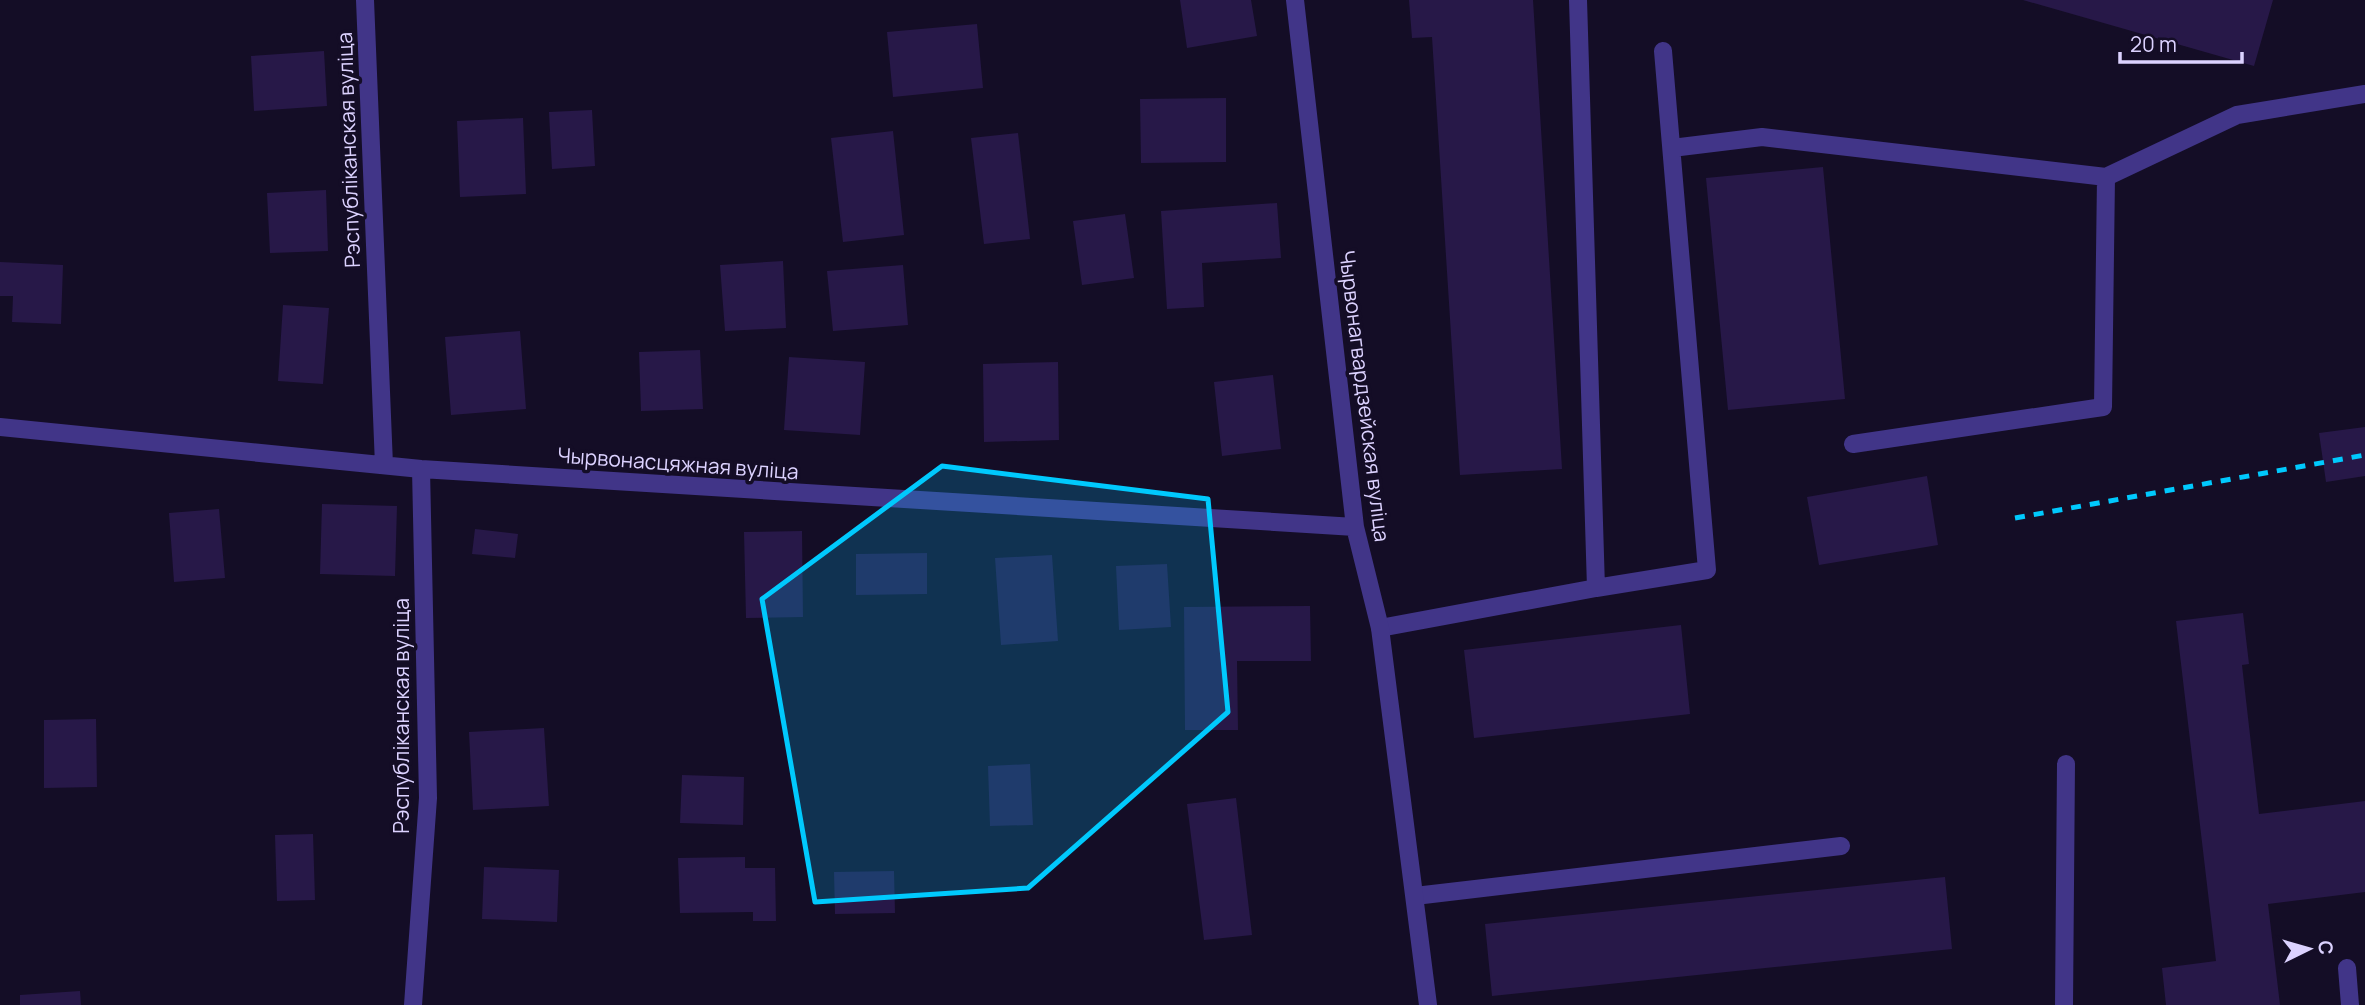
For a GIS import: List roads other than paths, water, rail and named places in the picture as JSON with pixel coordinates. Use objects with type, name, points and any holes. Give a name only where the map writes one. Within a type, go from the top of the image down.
[{"type":"street","name":"Рэспубліканская вуліца","points":[[365,0],[384,465]]},
{"type":"street","name":"Чырвонагвардзейская вуліца","points":[[1295,0],[1355,527],[1380,628],[1428,1005]]},
{"type":"street","points":[[1578,0],[1596,589]]},
{"type":"street","points":[[1380,628],[1707,570],[1663,51]]},
{"type":"street","points":[[1672,148],[1762,137],[2106,177],[2237,114],[2365,94]]},
{"type":"street","points":[[1853,444],[2103,407],[2106,177]]},
{"type":"street","name":"Чырвонасцяжная вуліца","points":[[0,427],[421,469],[1355,527]]},
{"type":"street","name":"Рэспубліканская вуліца","points":[[413,1005],[428,798],[421,469]]},
{"type":"street","points":[[2064,1005],[2066,764]]},
{"type":"street","points":[[1415,896],[1841,846]]},
{"type":"street","points":[[2347,968],[2350,1005]]},
{"type":"railway","points":[[2015,518],[2365,455]]}]
